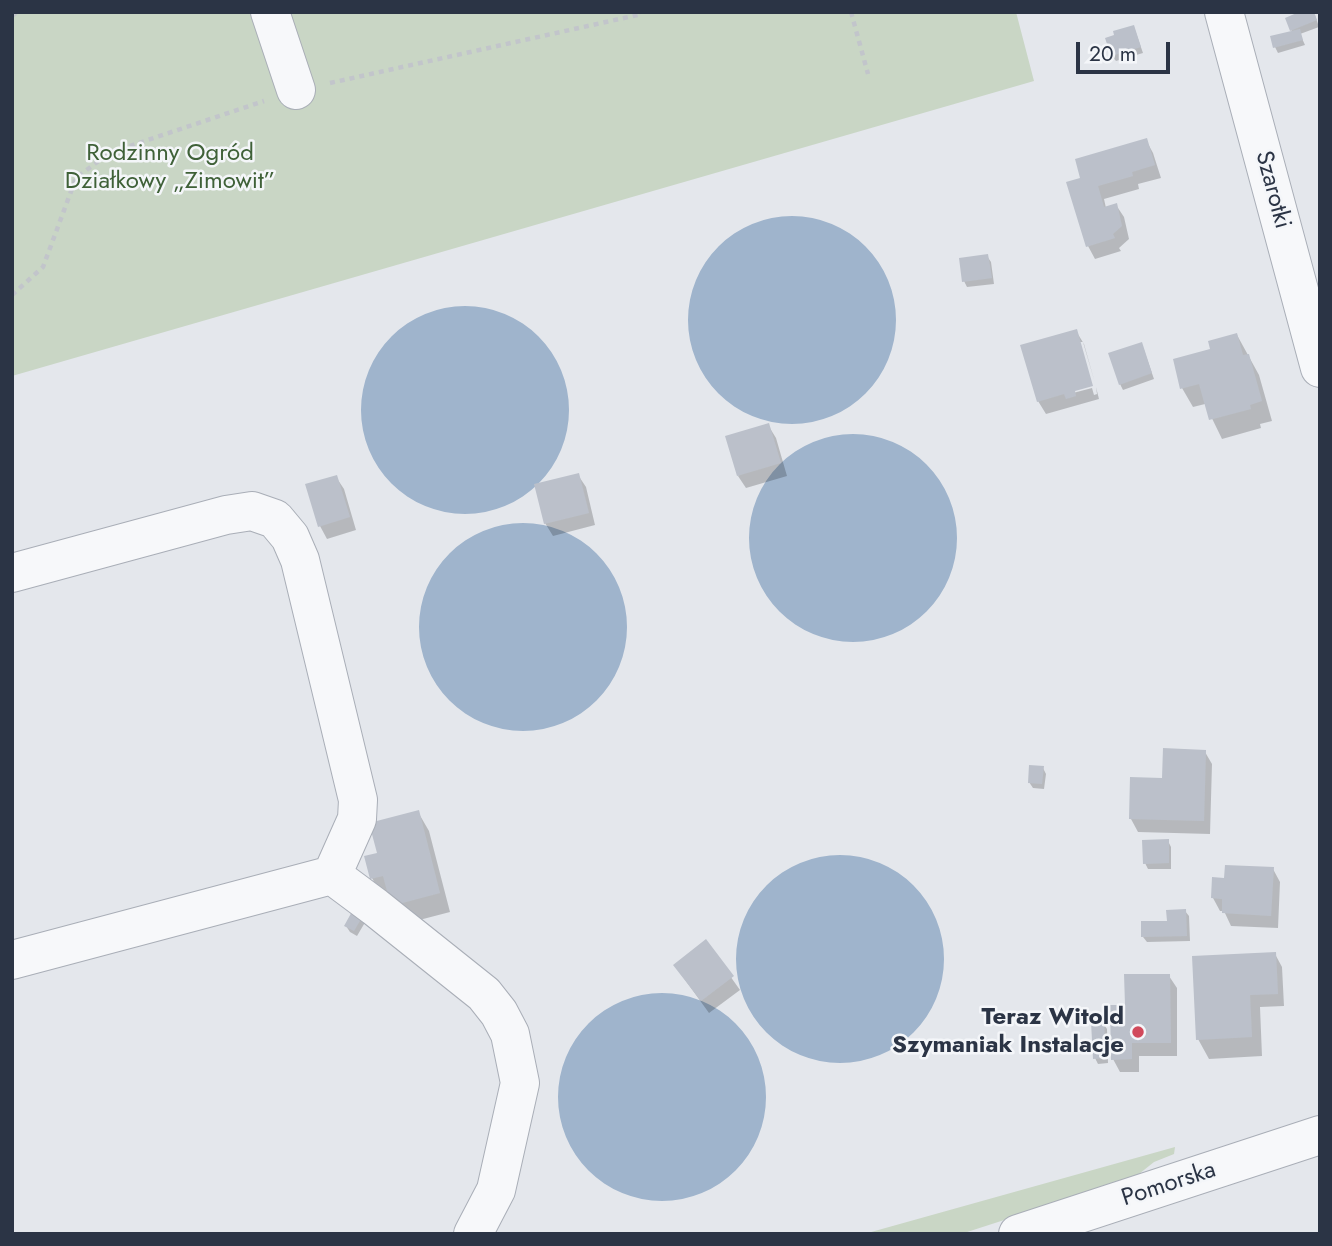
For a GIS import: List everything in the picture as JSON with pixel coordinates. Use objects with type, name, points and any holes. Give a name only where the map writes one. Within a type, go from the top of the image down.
[{"type":"street","points":[[270,12],[296,90]]},
{"type":"street","name":"Szarotki","points":[[1224,12],[1320,368]]},
{"type":"street","points":[[12,573],[226,515],[252,511],[275,519],[290,537],[300,560],[358,800],[357,819],[332,875]]},
{"type":"street","points":[[12,960],[332,875]]},
{"type":"street","points":[[332,875],[484,994],[499,1013],[510,1034],[520,1083],[496,1190],[473,1234]]},
{"type":"street","name":"Pomorska","points":[[1018,1234],[1320,1135]]},
{"type":"path","points":[[12,16],[17,12]]},
{"type":"path","points":[[851,12],[868,74]]},
{"type":"green space","name":"Rodzinny Ogród Działkowy „Zimowit”","points":[[12,12],[1016,12],[1034,81],[12,376]]},
{"type":"green space","points":[[1175,1147],[1174,1154],[1154,1162],[1134,1178],[961,1234],[864,1234]]},
{"type":"water","points":[[792,216],[832,224],[865,247],[888,280],[896,320],[888,360],[865,393],[832,416],[792,424],[752,416],[719,393],[696,360],[688,320],[696,280],[719,247],[752,224]]},
{"type":"water","points":[[465,306],[505,314],[538,337],[561,370],[569,410],[561,450],[538,483],[505,506],[465,514],[425,506],[392,483],[369,450],[361,410],[369,370],[392,337],[425,314]]},
{"type":"water","points":[[853,434],[893,442],[926,465],[949,498],[957,538],[949,578],[926,611],[893,634],[853,642],[813,634],[780,611],[757,578],[749,538],[757,498],[780,465],[813,442]]},
{"type":"water","points":[[523,523],[563,531],[596,554],[619,587],[627,627],[619,667],[596,700],[563,723],[523,731],[483,723],[450,700],[427,667],[419,627],[427,587],[450,554],[483,531]]},
{"type":"water","points":[[840,855],[880,863],[913,886],[936,919],[944,959],[936,999],[913,1032],[880,1055],[840,1063],[800,1055],[767,1032],[744,999],[736,959],[744,919],[767,886],[800,863]]},
{"type":"water","points":[[662,993],[702,1001],[735,1024],[758,1057],[766,1097],[758,1137],[735,1170],[702,1193],[662,1201],[622,1193],[589,1170],[566,1137],[558,1097],[566,1057],[589,1024],[622,1001]]},
{"type":"building","points":[[1299,12],[1314,12],[1317,20],[1290,31],[1285,18]]},
{"type":"building","points":[[1134,25],[1141,47],[1111,56],[1105,38],[1114,35],[1113,31]]},
{"type":"building","points":[[1300,29],[1303,40],[1273,48],[1270,36]]},
{"type":"building","points":[[1147,138],[1155,165],[1132,172],[1133,176],[1098,186],[1104,207],[1117,203],[1122,226],[1113,234],[1115,238],[1086,247],[1066,182],[1080,178],[1075,159]]},
{"type":"building","points":[[988,254],[992,278],[962,282],[959,258]]},
{"type":"building","points":[[1077,329],[1093,386],[1075,391],[1076,396],[1066,399],[1064,394],[1037,402],[1020,345]]},
{"type":"building","points":[[1237,333],[1243,355],[1249,354],[1262,401],[1250,405],[1251,409],[1209,420],[1199,384],[1180,389],[1173,359],[1210,349],[1208,341]]},
{"type":"building","points":[[1142,342],[1152,373],[1119,385],[1108,353]]},
{"type":"building","points":[[769,423],[781,463],[737,476],[725,436]]},
{"type":"building","points":[[579,473],[589,513],[544,524],[534,484]]},
{"type":"building","points":[[337,475],[350,517],[318,527],[305,484]]},
{"type":"building","points":[[1163,748],[1206,750],[1204,821],[1129,819],[1130,777],[1162,778]]},
{"type":"building","points":[[1029,765],[1044,766],[1042,784],[1028,783]]},
{"type":"building","points":[[419,810],[440,893],[391,906],[383,876],[370,879],[364,856],[377,853],[369,823]]},
{"type":"building","points":[[1169,839],[1169,863],[1143,864],[1142,840]]},
{"type":"building","points":[[1225,865],[1274,867],[1271,916],[1222,913],[1222,899],[1211,898],[1212,877],[1224,878]]},
{"type":"building","points":[[354,908],[364,914],[354,931],[344,926]]},
{"type":"building","points":[[1186,909],[1187,936],[1141,937],[1141,921],[1167,921],[1166,910]]},
{"type":"building","points":[[706,939],[734,976],[701,1001],[673,965]]},
{"type":"building","points":[[1276,952],[1278,994],[1250,995],[1252,1037],[1196,1040],[1192,956]]},
{"type":"building","points":[[1124,974],[1170,974],[1171,1043],[1132,1043],[1132,1059],[1111,1060],[1110,1005],[1125,1005]]},
{"type":"building","points":[[1091,1022],[1104,1022],[1106,1058],[1093,1059]]},
{"type":"place","name":"Teraz Witold Szymaniak Instalacje","points":[[1138,1032]]}]
